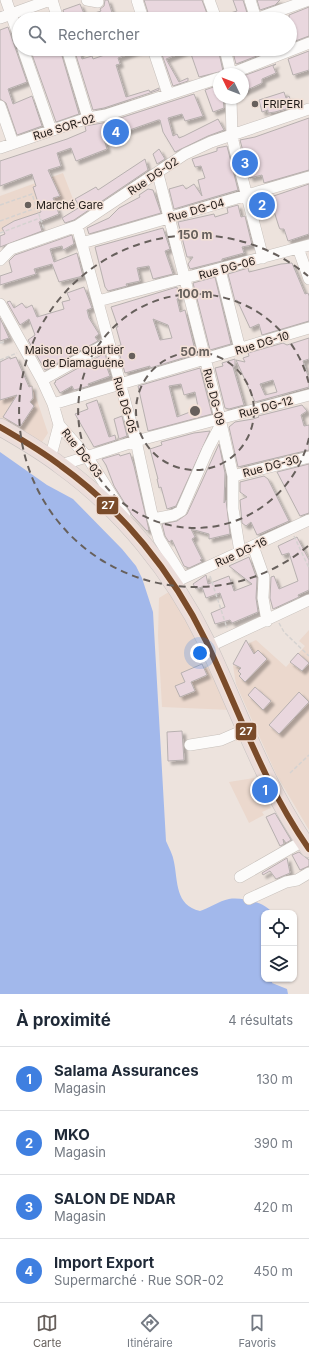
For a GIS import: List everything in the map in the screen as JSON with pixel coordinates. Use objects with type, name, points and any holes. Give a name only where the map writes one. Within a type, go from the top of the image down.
[{"type":"highway","points":[[0,427],[56,462],[85,485],[137,536],[178,580],[265,775],[306,845]]},
{"type":"street","points":[[6,0],[12,17]]},
{"type":"street","points":[[17,12],[51,0],[55,12]]},
{"type":"street","points":[[137,0],[141,12]]},
{"type":"street","points":[[209,0],[213,12]]},
{"type":"street","points":[[250,0],[254,12]]},
{"type":"street","points":[[276,12],[309,0]]},
{"type":"street","points":[[0,18],[11,14]]},
{"type":"street","points":[[297,46],[309,43]]},
{"type":"street","points":[[25,56],[51,130]]},
{"type":"street","points":[[69,56],[88,118]]},
{"type":"street","points":[[155,56],[168,94]]},
{"type":"street","points":[[226,56],[229,68]]},
{"type":"street","points":[[241,68],[264,56]]},
{"type":"street","name":"Rue SOR-02","points":[[0,148],[88,118],[106,115],[213,80]]},
{"type":"street","points":[[231,104],[232,136],[263,258]]},
{"type":"street","points":[[0,106],[13,143]]},
{"type":"street","name":"Rue DG-02","points":[[1,258],[11,249],[77,226],[158,174],[185,154],[211,142],[309,109]]},
{"type":"street","name":"Rue DG-09","points":[[158,174],[221,422],[233,476],[233,510],[240,552]]},
{"type":"street","name":"Rue DG-04","points":[[82,243],[309,177]]},
{"type":"street","name":"Rue DG-05","points":[[77,226],[136,441],[153,519],[159,539],[178,580]]},
{"type":"street","name":"Rue DG-06","points":[[98,301],[184,280],[309,245]]},
{"type":"street","points":[[298,248],[309,279]]},
{"type":"street","points":[[220,270],[240,349]]},
{"type":"street","name":"Rue DG-03","points":[[0,304],[42,380],[53,404],[59,425],[88,458],[114,496],[137,536]]},
{"type":"street","name":"Rue DG-10","points":[[53,404],[119,383],[205,360],[309,328]]},
{"type":"street","points":[[42,380],[108,343]]},
{"type":"street","name":"Rue DG-12","points":[[56,462],[88,458],[136,441],[221,422],[309,395]]},
{"type":"street","points":[[153,519],[174,515],[181,511],[221,422]]},
{"type":"street","points":[[56,462],[59,425]]},
{"type":"street","name":"Rue DG-30","points":[[233,476],[309,457]]},
{"type":"street","name":"Rue DG-16","points":[[178,580],[309,520]]},
{"type":"street","points":[[253,546],[264,577],[265,590],[263,598],[271,619]]},
{"type":"street","points":[[208,647],[309,600]]},
{"type":"street","points":[[190,745],[221,740],[244,730]]},
{"type":"street","points":[[240,877],[306,845]]},
{"type":"street","points":[[249,899],[286,882],[298,880],[309,873]]},
{"type":"path","points":[[0,205],[32,194],[46,236]]},
{"type":"path","points":[[0,221],[37,208]]},
{"type":"path","points":[[0,233],[40,218]]},
{"type":"path","points":[[0,343],[4,342]]},
{"type":"path","points":[[0,360],[25,348]]},
{"type":"path","points":[[291,529],[309,568]]},
{"type":"path","points":[[207,567],[230,637]]},
{"type":"path","points":[[271,619],[309,656]]},
{"type":"path","points":[[290,773],[309,755]]},
{"type":"shaded area","name":"Marché Gare","points":[[63,173],[73,199],[40,211],[41,217],[0,232],[0,196]]},
{"type":"shaded area","points":[[32,385],[48,433],[38,448],[0,425],[0,394]]},
{"type":"shaded area","points":[[172,590],[231,710],[162,707],[158,636],[159,598]]},
{"type":"shaded area","points":[[309,630],[309,830],[276,774],[236,684],[233,666],[243,646],[256,640],[286,667],[305,646],[299,641]]},
{"type":"shaded area","points":[[254,778],[271,808],[262,812],[264,815],[249,823],[229,782]]},
{"type":"water","points":[[0,452],[47,485],[73,499],[122,549],[136,566],[142,578],[153,612],[166,841],[172,854],[179,892],[186,904],[200,911],[229,899],[253,901],[269,909],[270,910],[261,910],[261,982],[272,982],[287,989],[288,994],[0,994]]},
{"type":"building","points":[[105,0],[108,0],[112,12],[98,12],[101,11],[100,9],[104,6]]},
{"type":"building","points":[[144,0],[202,0],[206,12],[148,12]]},
{"type":"building","points":[[233,0],[243,0],[247,12],[234,12],[237,11]]},
{"type":"building","points":[[257,0],[280,0],[275,5],[260,10]]},
{"type":"building","points":[[80,4],[83,12],[63,12],[63,10]]},
{"type":"building","points":[[309,7],[309,36],[297,40],[297,12]]},
{"type":"building","points":[[8,27],[12,39],[12,56],[18,56],[27,82],[8,89],[13,104],[32,96],[42,126],[17,135],[6,103],[0,99],[0,30]]},
{"type":"building","points":[[309,51],[309,70],[293,75],[288,59]]},
{"type":"building","points":[[32,56],[62,56],[79,114],[56,122]]},
{"type":"building","points":[[76,56],[81,56],[82,59],[92,56],[93,59],[102,56],[123,56],[118,58],[120,64],[116,65],[126,97],[149,90],[150,92],[159,88],[159,90],[104,108],[93,110]]},
{"type":"building","points":[[162,56],[174,56],[166,59],[179,82],[188,78],[188,81],[173,86]]},
{"type":"building","points":[[192,56],[220,56],[222,68],[213,68],[213,74],[199,77]]},
{"type":"building","points":[[234,56],[257,56],[236,64]]},
{"type":"building","points":[[276,64],[273,66],[276,73],[262,79],[262,83],[249,89],[249,74]]},
{"type":"building","points":[[213,87],[213,104],[224,104],[224,108],[213,112],[205,90]]},
{"type":"building","points":[[284,92],[286,98],[289,96],[293,107],[275,112],[268,113],[268,110],[262,112],[259,100]]},
{"type":"building","points":[[194,94],[203,116],[185,121],[182,114],[168,118],[173,136],[177,134],[179,138],[218,119],[224,130],[175,152],[163,132],[160,120],[158,120],[104,139],[107,149],[76,161],[71,148],[57,153],[61,166],[48,170],[60,196],[53,198],[59,214],[39,222],[42,231],[0,247],[0,236],[5,234],[2,228],[14,221],[41,212],[33,187],[36,186],[32,174],[0,186],[0,161],[67,139],[86,131],[85,126],[108,122]]},
{"type":"building","points":[[309,118],[309,170],[264,183],[262,175],[250,178],[240,140],[255,137]]},
{"type":"building","points":[[227,146],[238,190],[174,209],[169,189],[183,185],[186,189],[194,184],[202,196],[198,180],[205,178],[201,166],[195,167],[192,159],[217,151],[217,148]]},
{"type":"building","points":[[159,149],[165,159],[157,164],[153,154]]},
{"type":"building","points":[[145,159],[148,170],[74,220],[65,223],[62,218],[80,207],[75,199],[96,187],[98,190]]},
{"type":"building","points":[[309,184],[309,234],[288,241],[284,229],[280,229],[279,227],[273,208],[258,212],[256,202]]},
{"type":"building","points":[[148,189],[153,190],[161,213],[89,234],[87,228],[109,218],[119,208],[140,197],[139,195]]},
{"type":"building","points":[[238,205],[241,217],[245,216],[252,245],[242,247],[244,253],[222,259],[222,261],[190,269],[188,264],[193,257],[187,257],[178,222],[214,214],[215,217],[228,213],[227,208]]},
{"type":"building","points":[[163,228],[170,249],[165,251],[173,274],[153,279],[149,266],[137,268],[140,281],[126,284],[127,286],[108,291],[105,287],[95,247]]},
{"type":"building","points":[[72,235],[74,244],[63,250],[62,246],[50,249],[54,262],[77,253],[83,276],[59,282],[52,264],[34,269],[36,274],[0,285],[0,276],[12,272],[9,261],[15,255]]},
{"type":"building","points":[[292,263],[305,294],[308,293],[309,296],[309,321],[262,335],[259,324],[250,328],[237,300],[235,301],[228,274],[248,268],[249,272],[281,264]]},
{"type":"building","points":[[215,277],[231,344],[210,350],[193,283]]},
{"type":"building","points":[[84,287],[92,308],[87,310],[89,318],[99,334],[95,337],[98,341],[45,370],[28,340],[35,335],[29,319],[20,325],[7,302],[10,301],[14,308],[22,303],[26,308],[32,305],[37,317],[64,309],[62,302],[70,300],[67,293]]},
{"type":"building","points":[[177,287],[179,298],[177,299],[180,312],[185,310],[196,354],[150,368],[150,366],[125,373],[117,346],[121,345],[116,327],[118,327],[111,307]],"holes":[[[153,319],[168,325],[172,338],[160,340]]]},
{"type":"building","points":[[0,318],[9,338],[0,341]]},
{"type":"building","points":[[309,338],[309,359],[303,361],[309,379],[309,387],[255,402],[236,360],[245,362],[243,358],[249,356],[248,353],[283,343],[287,345]],"holes":[[[273,380],[277,392],[265,395],[260,384]]]},
{"type":"building","points":[[105,353],[107,361],[105,362],[110,376],[88,384],[89,386],[74,390],[72,386],[60,393],[54,383],[56,382],[55,381]]},
{"type":"building","points":[[10,357],[10,359],[16,357],[29,387],[32,386],[33,398],[30,402],[34,406],[20,427],[3,417],[17,395],[0,400],[0,362]]},
{"type":"building","points":[[235,359],[235,366],[233,367],[244,405],[229,409],[225,408],[215,368],[223,366],[222,363]]},
{"type":"building","points":[[200,368],[212,414],[148,431],[138,386]],"holes":[[[181,384],[184,395],[195,392],[198,407],[177,417],[169,386]]]},
{"type":"building","points":[[97,400],[109,437],[115,435],[116,440],[94,447],[75,414],[88,409],[86,404]]},
{"type":"building","points":[[302,405],[307,411],[301,415],[304,426],[309,425],[309,450],[238,467],[229,427],[235,422],[253,419],[259,417],[258,416]]},
{"type":"building","points":[[122,416],[127,436],[119,439],[114,419]]},
{"type":"building","points":[[210,431],[176,506],[167,509],[161,487],[159,488],[150,449],[162,445],[161,442],[194,433]]},
{"type":"building","points":[[219,444],[225,473],[224,503],[226,500],[230,534],[209,539],[209,534],[191,529],[195,537],[192,539],[202,562],[189,568],[184,566],[172,540],[169,542],[165,536],[162,524],[177,521],[187,514]]},
{"type":"building","points":[[130,453],[149,530],[147,531],[132,515],[114,486],[106,465],[102,459],[119,454],[120,456]]},
{"type":"building","points":[[309,464],[309,513],[300,516],[277,472]]},
{"type":"building","points":[[264,476],[268,479],[289,521],[257,535],[251,522],[246,526],[242,523],[240,500],[247,497],[240,492],[240,482]]},
{"type":"building","points":[[297,537],[309,560],[309,590],[298,595],[299,597],[273,609],[270,598],[271,577],[274,576],[279,589],[298,581],[289,553],[282,555],[278,546]]},
{"type":"building","points":[[249,557],[257,579],[256,598],[258,612],[232,623],[230,620],[215,624],[211,613],[225,607],[220,593],[206,598],[202,587],[196,589],[193,584],[206,575],[208,584],[229,576],[234,591],[252,584],[229,566]]},
{"type":"building","points":[[246,640],[254,654],[258,650],[267,659],[245,682],[239,676],[241,674],[238,671],[241,668],[233,664]]},
{"type":"building","points":[[298,653],[309,663],[302,671],[290,662]]},
{"type":"building","points":[[202,664],[207,675],[191,682],[195,691],[180,697],[175,686],[185,682],[181,673]]},
{"type":"building","points":[[255,687],[271,701],[263,710],[248,695]]},
{"type":"building","points":[[299,692],[309,702],[279,734],[269,725]]},
{"type":"building","points":[[182,731],[184,760],[168,761],[167,732]]},
{"type":"building","points":[[275,813],[291,840],[286,843],[283,839],[284,844],[280,846],[266,817]]},
{"type":"building","points":[[299,852],[309,860],[309,866],[300,870],[292,855]]},
{"type":"building","points":[[287,858],[290,873],[276,879],[270,871],[263,875],[262,873]]},
{"type":"transit line","name":"27","points":[[0,427],[46,455],[105,502],[144,544],[162,567],[193,616],[218,667],[265,774],[293,825],[309,849]]},
{"type":"place","name":"FRIPERI","points":[[255,104]]},
{"type":"place","name":"Import Export","points":[[116,132]]},
{"type":"place","name":"SALON DE NDAR","points":[[245,163]]},
{"type":"place","name":"Marché Gare","points":[[28,205]]},
{"type":"place","name":"MKO","points":[[262,205]]},
{"type":"place","name":"Maison de Quartier de Diamaguéne","points":[[132,356]]},
{"type":"place","name":"Salama Assurances","points":[[265,790]]}]
